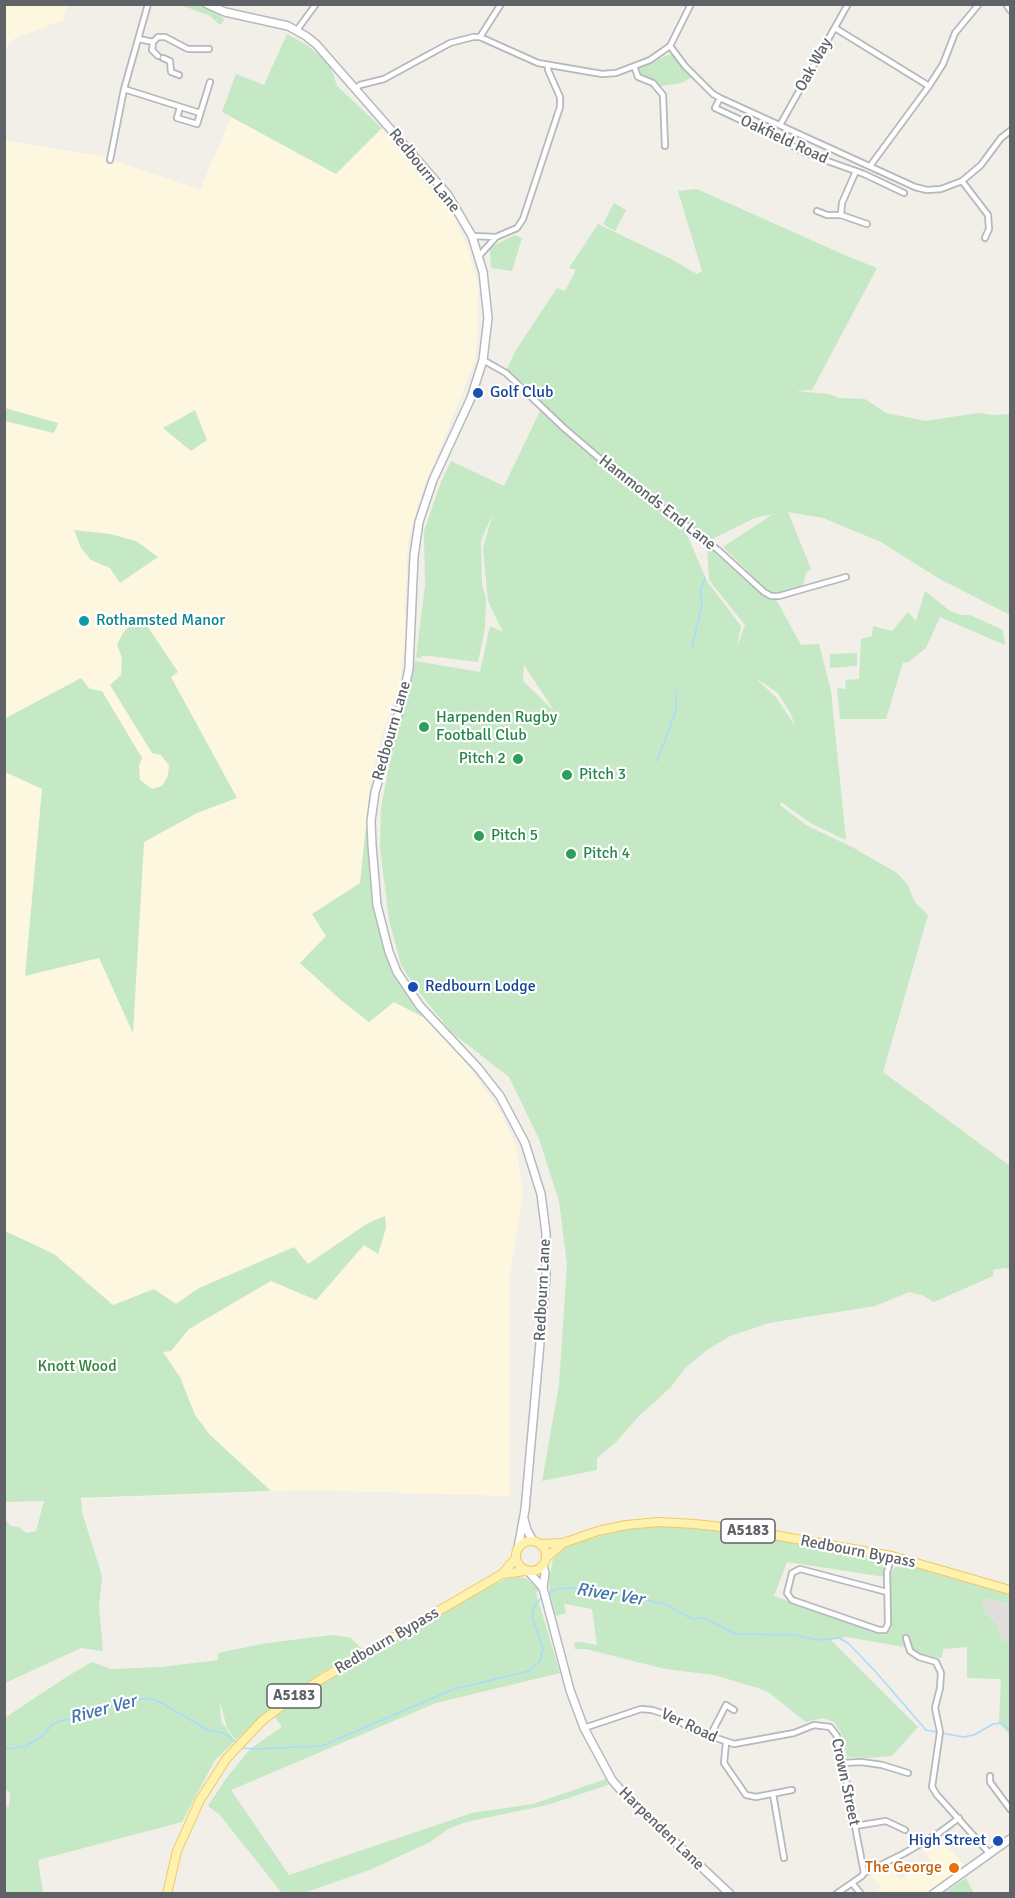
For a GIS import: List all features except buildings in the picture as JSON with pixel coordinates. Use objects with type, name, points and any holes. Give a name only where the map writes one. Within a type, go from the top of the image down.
[{"type":"main road","name":"Redbourn Lane","points":[[207,4],[225,12],[279,23],[297,30],[316,44],[447,195],[472,236],[486,290],[488,318],[483,360],[471,398],[433,480],[419,522],[414,556],[411,654],[407,680],[375,792],[371,821],[377,905],[389,952],[397,972],[420,1006],[478,1068],[504,1103],[525,1143],[541,1194],[546,1233],[546,1276],[524,1519],[518,1548]]},
{"type":"main road","name":"Redbourn Lane","points":[[524,1519],[527,1530],[537,1542]]},
{"type":"main road","name":"Redbourn Bypass","points":[[537,1542],[563,1543],[598,1531],[626,1525],[675,1522],[740,1529],[892,1556],[1011,1590]]},
{"type":"main road","points":[[537,1542],[545,1550],[545,1562],[538,1570],[527,1571],[518,1564],[516,1558],[518,1548],[524,1543],[537,1542]]},
{"type":"main road","name":"Redbourn Bypass","points":[[545,1562],[563,1543]]},
{"type":"main road","name":"Redbourn Bypass","points":[[167,1893],[177,1851],[200,1800],[227,1758],[262,1721],[288,1700],[502,1574],[516,1558]]},
{"type":"main road","name":"Harpenden Lane","points":[[545,1562],[546,1601],[570,1690],[584,1728],[612,1780],[625,1795],[730,1893]]},
{"type":"main road","name":"Redbourn Bypass","points":[[502,1574],[527,1571]]},
{"type":"main road","name":"Harpenden Lane","points":[[527,1571],[544,1590]]},
{"type":"main road","points":[[933,1893],[1011,1839]]},
{"type":"street","points":[[110,160],[124,89],[148,4]]},
{"type":"street","points":[[297,30],[316,4]]},
{"type":"street","points":[[480,37],[501,4]]},
{"type":"street","points":[[355,88],[384,79],[457,40],[480,37],[529,60],[605,74],[655,57],[670,46],[691,4]]},
{"type":"street","name":"Oak Way","points":[[780,125],[848,4]]},
{"type":"street","points":[[864,174],[944,64],[955,33],[979,4]]},
{"type":"street","points":[[1006,4],[1011,10]]},
{"type":"street","points":[[835,28],[929,86]]},
{"type":"street","points":[[178,75],[171,72],[170,62],[153,51],[153,42],[158,37],[165,37],[188,49],[209,49]]},
{"type":"street","points":[[139,39],[153,42]]},
{"type":"street","name":"Oakfield Road","points":[[670,46],[685,66],[720,98],[915,188],[927,190],[951,186],[962,181]]},
{"type":"street","points":[[479,256],[496,237],[517,228],[523,219],[560,108],[560,97],[548,65]]},
{"type":"street","points":[[634,66],[638,77],[653,83],[663,95],[665,146]]},
{"type":"street","points":[[180,107],[177,118],[197,124],[210,82]]},
{"type":"street","points":[[124,89],[200,113]]},
{"type":"street","name":"Oakfield Road","points":[[720,98],[715,108],[805,153],[864,174],[904,193]]},
{"type":"street","points":[[985,238],[988,229],[988,215],[962,181],[981,165],[1001,138],[1011,131]]},
{"type":"street","points":[[841,215],[842,203],[856,171]]},
{"type":"street","points":[[817,211],[827,215],[841,215],[867,225]]},
{"type":"street","points":[[472,236],[496,237]]},
{"type":"street","name":"Hammonds End Lane","points":[[483,360],[506,373],[606,464],[718,550],[764,592],[771,596],[778,596],[846,577]]},
{"type":"street","points":[[887,1592],[800,1569],[792,1573],[787,1593],[792,1600],[882,1631],[888,1627],[887,1572],[892,1556]]},
{"type":"street","points":[[906,1638],[910,1651],[919,1657],[936,1662],[940,1668],[940,1688],[935,1708],[940,1732],[932,1786],[937,1795],[990,1854]]},
{"type":"street","points":[[710,1736],[726,1706],[734,1710]]},
{"type":"street","name":"Ver Road","points":[[584,1728],[641,1709],[652,1710],[674,1716],[690,1729],[726,1743]]},
{"type":"street","name":"Crown Street","points":[[726,1743],[745,1743],[794,1733],[814,1725],[825,1725],[834,1731],[843,1763],[864,1873]]},
{"type":"street","points":[[726,1743],[724,1763],[741,1790],[752,1797],[792,1790]]},
{"type":"street","points":[[843,1763],[861,1762],[882,1765],[908,1773]]},
{"type":"street","points":[[990,1776],[990,1782],[1011,1809]]},
{"type":"street","points":[[773,1794],[784,1858]]},
{"type":"street","points":[[836,1893],[864,1873],[903,1854],[939,1833],[959,1818]]},
{"type":"street","points":[[855,1826],[886,1821],[905,1830]]},
{"type":"street","points":[[852,1883],[861,1893]]},
{"type":"shaded area","points":[[5,4],[68,5],[63,20],[15,38],[5,48]]},
{"type":"shaded area","points":[[244,87],[382,128],[455,219],[468,249],[478,285],[475,361],[421,495],[408,541],[405,639],[400,684],[385,725],[370,778],[366,826],[379,929],[393,972],[423,1017],[461,1057],[481,1084],[500,1111],[516,1146],[523,1195],[509,1281],[509,1496],[307,1490],[5,1502],[4,140],[99,156],[200,190]]},
{"type":"shaded area","points":[[987,1598],[1010,1604],[1010,1642],[1002,1640],[996,1623],[985,1613],[981,1602]]},
{"type":"shaded area","points":[[938,1836],[965,1866],[927,1893],[875,1893],[882,1888],[870,1875],[888,1866],[900,1880],[924,1862],[929,1869],[934,1865],[919,1845]]},
{"type":"green space","points":[[181,5],[201,5],[221,15],[224,20],[220,25],[210,16]]},
{"type":"green space","points":[[287,34],[307,45],[321,57],[331,68],[337,86],[382,128],[336,174],[222,112],[236,74],[264,85]]},
{"type":"green space","points":[[670,54],[692,77],[682,83],[661,86],[639,74],[639,68]]},
{"type":"green space","points":[[697,189],[877,268],[812,390],[795,391],[829,394],[839,398],[865,399],[886,413],[925,421],[978,413],[1010,414],[1010,615],[938,578],[881,542],[823,518],[788,512],[811,569],[806,573],[803,586],[775,594],[768,591],[723,547],[773,514],[755,518],[704,543],[684,528],[707,581],[741,626],[737,647],[745,625],[709,580],[707,546],[759,592],[777,601],[801,645],[819,644],[831,691],[846,840],[812,824],[781,802],[780,805],[806,825],[852,847],[897,873],[908,885],[914,901],[928,915],[883,1072],[1010,1166],[1010,1269],[993,1270],[993,1276],[934,1302],[922,1295],[909,1292],[875,1306],[769,1323],[730,1336],[707,1350],[685,1368],[671,1387],[597,1458],[597,1470],[542,1481],[559,1385],[567,1264],[559,1201],[539,1139],[509,1077],[451,1032],[415,987],[401,965],[389,920],[380,847],[381,808],[394,740],[415,661],[480,672],[490,626],[503,632],[488,601],[483,548],[493,513],[481,541],[482,584],[486,599],[485,628],[478,662],[430,656],[422,656],[419,659],[416,657],[425,585],[424,531],[451,461],[504,486],[543,405],[530,389],[507,369],[516,350],[557,288],[565,291],[576,270],[569,268],[598,224],[697,274],[702,271],[678,191]],"holes":[[[524,665],[553,709],[553,710],[523,681]],[[754,677],[778,693],[791,714],[795,726],[776,697]]]},
{"type":"green space","points":[[614,203],[626,210],[615,231],[603,224]]},
{"type":"green space","points":[[515,235],[522,238],[512,271],[491,268],[491,247]]},
{"type":"green space","points":[[5,408],[58,423],[54,433],[5,421]]},
{"type":"green space","points":[[195,410],[207,440],[191,451],[163,428]]},
{"type":"green space","points":[[74,530],[110,534],[136,541],[158,557],[120,583],[110,568],[91,560],[81,548]]},
{"type":"green space","points":[[925,591],[950,611],[970,615],[1003,630],[1005,645],[940,617],[926,648],[907,663],[903,662],[886,719],[840,719],[837,688],[846,689],[845,680],[859,679],[861,639],[872,636],[873,626],[892,631],[908,612],[916,621]]},
{"type":"green space","points":[[142,618],[178,672],[171,677],[237,798],[197,813],[144,842],[133,1033],[99,958],[25,976],[42,789],[5,772],[4,719],[81,678],[90,689],[102,691],[142,758],[139,766],[140,780],[152,789],[162,786],[168,776],[169,765],[161,755],[152,753],[110,685],[121,675],[122,658],[117,645],[131,624]]},
{"type":"green space","points":[[857,653],[857,666],[830,668],[830,654]]},
{"type":"green space","points":[[366,826],[379,929],[393,972],[423,1017],[394,1002],[369,1022],[300,963],[326,936],[312,914],[360,883]]},
{"type":"green space","name":"Knott Wood","points":[[385,1216],[386,1228],[378,1254],[364,1245],[316,1300],[271,1281],[189,1329],[171,1351],[163,1352],[180,1377],[195,1415],[210,1435],[271,1491],[81,1498],[82,1512],[102,1576],[99,1607],[103,1651],[81,1648],[5,1683],[5,1519],[11,1526],[19,1527],[26,1533],[36,1531],[44,1501],[5,1502],[5,1231],[54,1254],[113,1305],[154,1289],[176,1304],[199,1288],[294,1247],[308,1264],[368,1223]]},
{"type":"green space","points":[[659,1526],[719,1529],[882,1560],[886,1567],[885,1577],[787,1562],[774,1596],[882,1635],[891,1629],[890,1574],[895,1567],[908,1566],[963,1578],[1010,1593],[1010,1604],[987,1598],[982,1602],[985,1613],[996,1623],[1002,1640],[1010,1642],[1010,1735],[999,1723],[1001,1679],[967,1678],[967,1647],[943,1649],[942,1658],[924,1657],[914,1653],[910,1642],[905,1647],[846,1637],[831,1640],[918,1727],[892,1756],[867,1758],[847,1757],[842,1735],[834,1722],[823,1718],[806,1722],[768,1692],[758,1688],[714,1675],[665,1669],[586,1649],[575,1649],[574,1643],[597,1645],[592,1609],[564,1604],[566,1613],[556,1616],[549,1580],[553,1559],[562,1550],[576,1542],[624,1530]]},
{"type":"green space","points":[[518,1577],[527,1579],[539,1590],[536,1593],[560,1673],[436,1703],[231,1790],[289,1875],[472,1813],[533,1804],[606,1779],[608,1785],[547,1805],[466,1822],[372,1869],[304,1893],[282,1893],[219,1814],[208,1806],[225,1780],[250,1749],[282,1727],[275,1717],[293,1703],[350,1666],[487,1588],[505,1579]]},
{"type":"green space","points":[[333,1635],[351,1638],[362,1649],[276,1703],[236,1740],[227,1728],[220,1701],[221,1721],[235,1741],[215,1760],[182,1822],[38,1860],[43,1893],[5,1893],[5,1808],[9,1806],[10,1793],[5,1789],[6,1717],[92,1662],[111,1669],[161,1667],[218,1660],[218,1653],[267,1643]]},
{"type":"green space","points":[[966,1878],[974,1893],[948,1893],[947,1891]]},
{"type":"waterway","points":[[692,646],[702,605],[700,592],[705,578]]},
{"type":"waterway","points":[[657,761],[676,711],[676,691]]},
{"type":"waterway","name":"River Ver","points":[[546,1594],[557,1589],[571,1588],[622,1594],[667,1605],[692,1619],[705,1618],[735,1634],[794,1635],[817,1640],[839,1638],[848,1643],[875,1671],[926,1730],[963,1737],[974,1735],[993,1724],[1002,1723],[1010,1731]]},
{"type":"waterway","name":"River Ver","points":[[242,1748],[322,1746],[454,1689],[529,1671],[540,1661],[543,1649],[532,1616],[534,1607],[542,1597]]},
{"type":"waterway","name":"River Ver","points":[[4,1747],[12,1749],[26,1746],[60,1721],[95,1713],[125,1701],[143,1699],[156,1700],[208,1730],[223,1733],[235,1741]]},
{"type":"place","name":"Golf Club","points":[[478,393]]},
{"type":"place","name":"Rothamsted Manor","points":[[84,621]]},
{"type":"place","name":"Harpenden Rugby Football Club","points":[[424,727]]},
{"type":"place","name":"Pitch 2","points":[[518,759]]},
{"type":"place","name":"Pitch 3","points":[[567,775]]},
{"type":"place","name":"Pitch 5","points":[[479,836]]},
{"type":"place","name":"Pitch 4","points":[[571,854]]},
{"type":"place","name":"Redbourn Lodge","points":[[413,987]]},
{"type":"place","name":"High Street","points":[[998,1841]]},
{"type":"place","name":"The George","points":[[954,1868]]}]
